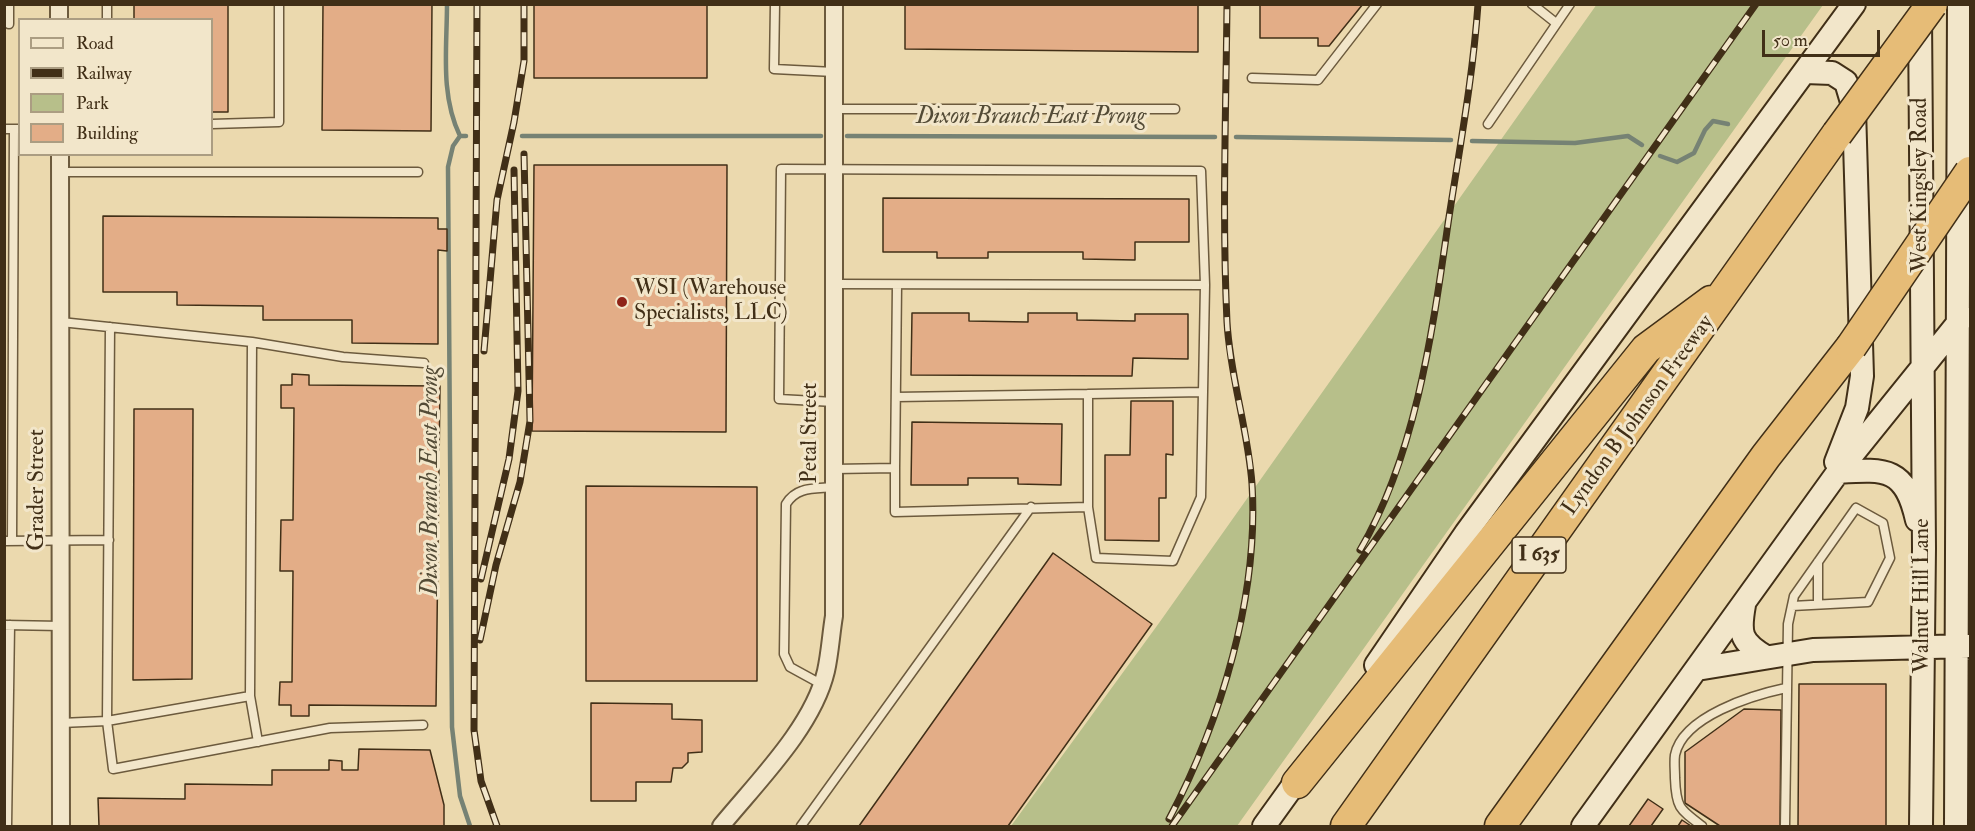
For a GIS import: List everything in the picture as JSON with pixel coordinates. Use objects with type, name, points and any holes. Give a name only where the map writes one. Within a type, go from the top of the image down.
[{"type":"highway","name":"Lyndon B Johnson Freeway","points":[[1346,826],[1733,284],[1837,134],[1932,4]]},
{"type":"highway","points":[[1500,826],[1766,456],[1851,347],[1971,172]]},
{"type":"highway","points":[[1297,783],[1646,349],[1733,284]]},
{"type":"main road","points":[[1264,826],[1297,783],[1466,532],[1854,4]]},
{"type":"main road","name":"West Kingsley Road","points":[[1920,4],[1922,365]]},
{"type":"main road","name":"West Kingsley Road","points":[[1959,4],[1964,316]]},
{"type":"main road","points":[[1805,72],[1832,73],[1846,82],[1854,121],[1862,376],[1857,408],[1819,499]]},
{"type":"main road","points":[[1583,826],[1838,472],[1922,365],[1964,316]]},
{"type":"main road","name":"Walnut Hill Lane","points":[[1956,826],[1964,646],[1964,316]]},
{"type":"main road","name":"Walnut Hill Lane","points":[[1921,826],[1924,548],[1922,365]]},
{"type":"main road","points":[[1838,472],[1873,470],[1894,474],[1906,488],[1914,508],[1924,548]]},
{"type":"main road","points":[[1745,602],[1740,626],[1743,637],[1752,649],[1766,657]]},
{"type":"main road","points":[[1696,669],[1790,652],[1964,646]]},
{"type":"street","name":"Petal Street","points":[[721,826],[793,737],[812,706],[826,672],[834,616],[834,4]]},
{"type":"street","name":"Grader Street","points":[[60,156],[61,826]]},
{"type":"lane","points":[[7,24],[9,4]]},
{"type":"lane","points":[[213,124],[279,122],[279,4]]},
{"type":"lane","points":[[775,4],[774,69],[834,72]]},
{"type":"lane","points":[[1252,78],[1318,80],[1377,4]]},
{"type":"lane","points":[[1532,4],[1556,23]]},
{"type":"lane","points":[[1488,124],[1570,4]]},
{"type":"lane","points":[[834,109],[1175,108]]},
{"type":"lane","points":[[13,129],[8,541],[109,540]]},
{"type":"lane","points":[[834,402],[779,399],[781,169],[1201,171],[1205,285],[1201,497],[1173,561],[1096,558],[1088,507],[1088,394]]},
{"type":"lane","points":[[60,172],[418,172]]},
{"type":"lane","points":[[833,284],[1205,285]]},
{"type":"lane","points":[[897,285],[895,512],[1088,507]]},
{"type":"lane","points":[[61,322],[252,342],[343,357],[424,363]]},
{"type":"lane","points":[[110,327],[107,722],[113,769],[330,728],[423,724]]},
{"type":"lane","points":[[252,342],[250,696],[258,742]]},
{"type":"lane","points":[[896,397],[1203,392]]},
{"type":"lane","points":[[834,468],[895,468]]},
{"type":"lane","points":[[821,684],[790,667],[784,654],[786,504],[791,496],[800,490],[834,488]]},
{"type":"lane","points":[[801,826],[1031,507]]},
{"type":"lane","points":[[1785,826],[1786,688],[1790,652],[1788,624],[1794,596],[1856,508],[1883,524],[1890,558],[1868,602],[1792,606]]},
{"type":"lane","points":[[1818,562],[1818,604]]},
{"type":"lane","points":[[8,826],[7,626],[61,626]]},
{"type":"lane","points":[[1702,826],[1684,813],[1676,803],[1675,755],[1680,743],[1694,728],[1724,708],[1754,695],[1786,688]]},
{"type":"lane","points":[[61,723],[107,722],[250,696]]},
{"type":"green space","points":[[1597,4],[1823,5],[1237,826],[1011,826],[1159,623]]},
{"type":"building","points":[[134,4],[228,4],[228,112],[213,112],[213,18],[134,18]]},
{"type":"building","points":[[323,4],[432,4],[431,131],[322,130]]},
{"type":"building","points":[[534,4],[707,4],[707,78],[534,78]]},
{"type":"building","points":[[905,4],[1198,4],[1198,52],[905,49]]},
{"type":"building","points":[[1260,4],[1363,4],[1329,46],[1318,46],[1318,38],[1260,38]]},
{"type":"building","points":[[534,165],[727,165],[726,432],[532,431]]},
{"type":"building","points":[[883,198],[1189,199],[1189,242],[1135,242],[1135,260],[1083,259],[1083,252],[988,252],[988,258],[937,258],[937,252],[883,252]]},
{"type":"building","points":[[103,216],[438,218],[438,229],[447,229],[447,251],[438,250],[438,344],[352,343],[352,320],[263,320],[263,306],[177,305],[177,292],[103,292]]},
{"type":"building","points":[[912,313],[969,313],[969,321],[1028,322],[1028,313],[1077,313],[1077,320],[1135,321],[1135,314],[1188,314],[1188,359],[1133,358],[1132,376],[911,375]]},
{"type":"building","points":[[292,374],[309,375],[309,385],[440,386],[436,706],[309,705],[309,716],[291,716],[291,705],[279,705],[280,682],[292,682],[293,571],[280,571],[281,520],[293,520],[294,408],[281,408],[281,385],[292,385]]},
{"type":"building","points":[[1131,401],[1173,401],[1173,455],[1166,454],[1166,498],[1159,498],[1159,541],[1105,540],[1105,455],[1130,455]]},
{"type":"building","points":[[134,409],[193,409],[192,679],[133,680]]},
{"type":"building","points":[[912,422],[1062,424],[1061,485],[1018,484],[1018,478],[968,478],[968,485],[911,485]]},
{"type":"building","points":[[586,486],[757,487],[757,681],[586,681]]},
{"type":"building","points":[[1053,553],[1152,624],[1008,826],[859,826]]},
{"type":"building","points":[[1799,684],[1886,684],[1886,826],[1798,826]]},
{"type":"building","points":[[591,703],[672,704],[672,719],[702,720],[702,752],[688,753],[688,762],[682,768],[673,768],[671,782],[636,782],[636,801],[591,801]]},
{"type":"building","points":[[1744,709],[1781,710],[1780,826],[1720,826],[1685,803],[1685,752]]},
{"type":"building","points":[[359,749],[430,750],[444,805],[444,826],[99,826],[98,798],[185,799],[185,784],[272,785],[272,770],[329,770],[329,760],[342,761],[342,770],[358,770]]},
{"type":"building","points":[[1648,799],[1663,809],[1651,826],[1629,826]]},
{"type":"building","points":[[1682,820],[1691,826],[1678,826]]},
{"type":"waterway","name":"Dixon Branch East Prong","points":[[447,4],[447,88],[460,136]]},
{"type":"waterway","name":"Dixon Branch East Prong","points":[[1660,156],[1677,162],[1694,153],[1705,130],[1713,121],[1728,124]]},
{"type":"waterway","name":"Dixon Branch East Prong","points":[[466,136],[460,136],[453,146],[448,167],[452,727],[460,796],[470,826]]},
{"type":"waterway","name":"Dixon Branch East Prong","points":[[522,136],[821,136]]},
{"type":"waterway","name":"Dixon Branch East Prong","points":[[847,136],[1215,137]]},
{"type":"waterway","name":"Dixon Branch East Prong","points":[[1472,141],[1575,143],[1628,136],[1642,145]]},
{"type":"waterway","name":"Dixon Branch East Prong","points":[[1236,137],[1451,140]]},
{"type":"railway","points":[[477,4],[474,730],[481,781],[497,826]]},
{"type":"railway","points":[[484,351],[497,200],[514,122],[524,61],[524,4]]},
{"type":"railway","points":[[1169,819],[1205,741],[1233,656],[1243,613],[1253,526],[1250,464],[1227,322],[1225,203],[1227,4]]},
{"type":"railway","points":[[1360,550],[1380,512],[1396,473],[1420,388],[1429,345],[1466,111],[1478,4]]},
{"type":"railway","points":[[1172,826],[1756,4]]},
{"type":"railway","points":[[480,640],[496,565],[520,482],[530,421],[524,154]]},
{"type":"railway","points":[[481,579],[509,459],[518,391],[514,170]]},
{"type":"place","name":"WSI (Warehouse Specialists, LLC)","points":[[622,302]]}]
